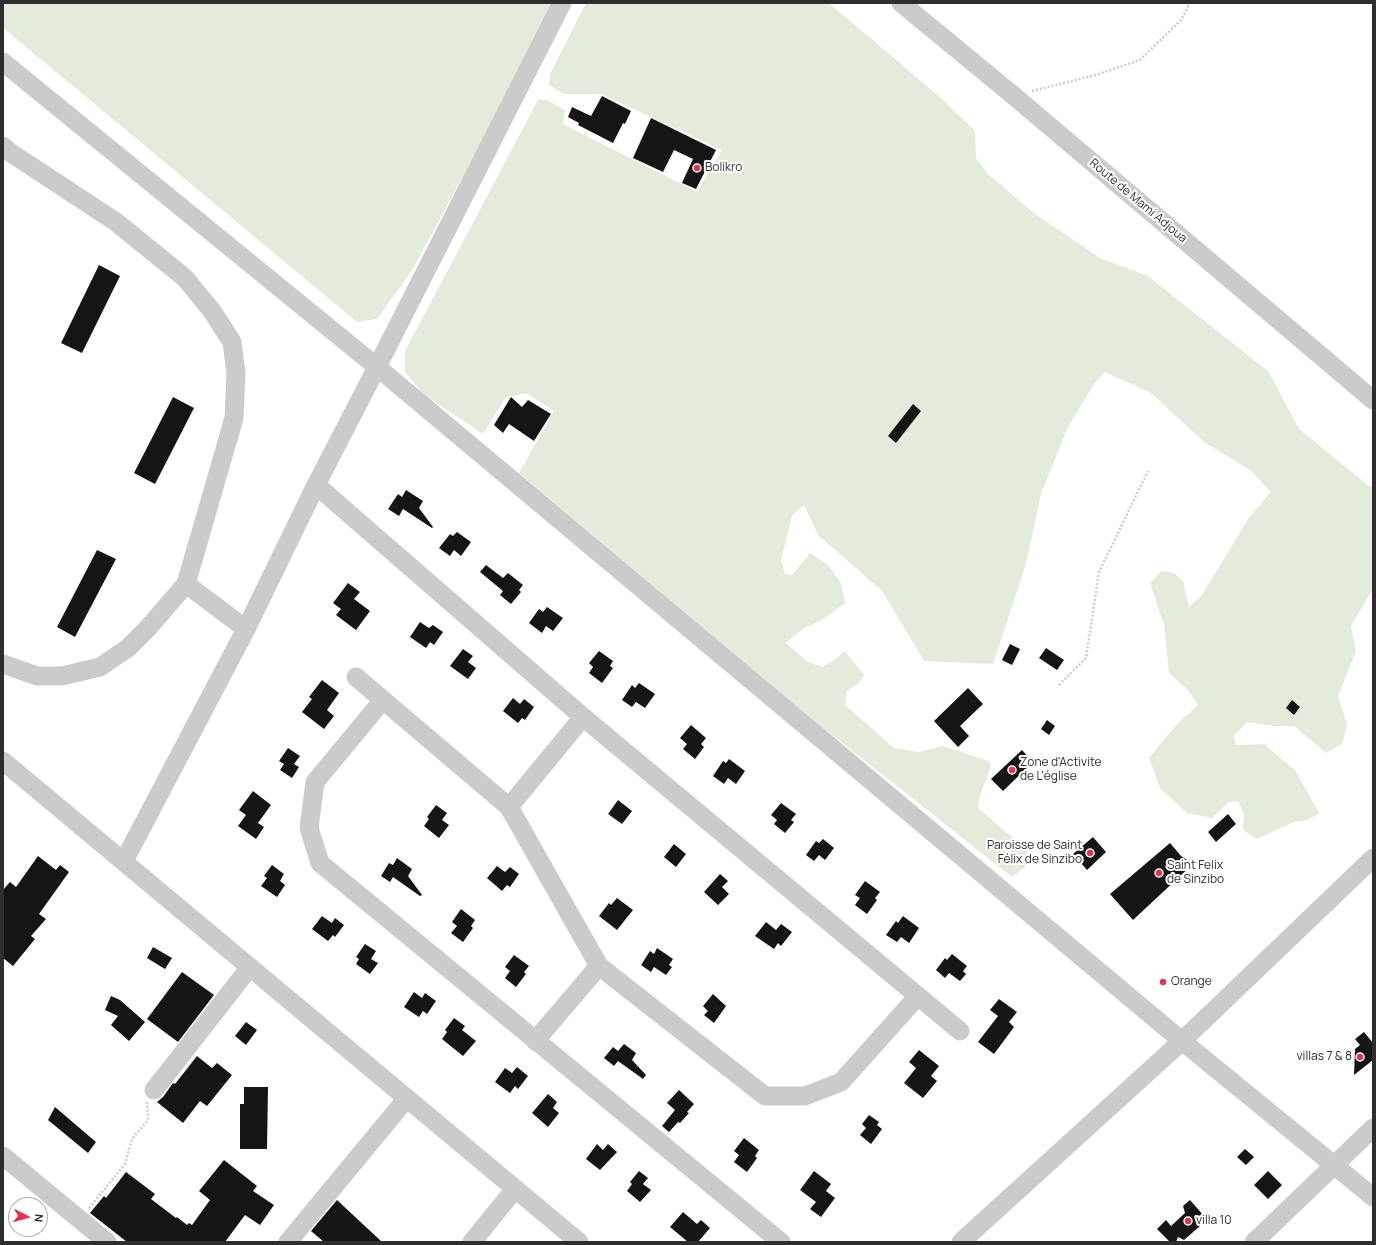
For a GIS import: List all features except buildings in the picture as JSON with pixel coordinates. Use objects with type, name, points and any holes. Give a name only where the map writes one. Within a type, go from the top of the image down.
[{"type":"street","points":[[124,861],[246,629],[316,486],[562,3]]},
{"type":"street","name":"Route de Mami Adjoua","points":[[901,3],[1014,96],[1373,400]]},
{"type":"street","points":[[3,62],[377,367],[1182,1041],[1373,1197]]},
{"type":"street","points":[[3,146],[8,151],[116,222],[185,278],[212,311],[232,342],[236,373],[234,418],[186,584],[133,643],[100,668],[62,676],[37,676],[3,664]]},
{"type":"street","points":[[316,486],[583,717],[960,1031]]},
{"type":"street","points":[[186,584],[246,629]]},
{"type":"street","points":[[356,677],[509,807],[598,966],[765,1096],[805,1096],[841,1082],[918,996]]},
{"type":"street","points":[[384,700],[315,782],[309,828],[320,864],[781,1242]]},
{"type":"street","points":[[509,807],[583,717]]},
{"type":"street","points":[[3,761],[579,1242]]},
{"type":"street","points":[[961,1242],[1182,1041],[1373,858]]},
{"type":"street","points":[[535,1041],[598,966]]},
{"type":"street","points":[[154,1090],[250,967]]},
{"type":"street","points":[[288,1242],[407,1098]]},
{"type":"street","points":[[1254,1242],[1373,1128]]},
{"type":"street","points":[[3,1156],[106,1242]]},
{"type":"street","points":[[472,1242],[515,1189]]},
{"type":"path","points":[[1014,96],[1096,75],[1140,60],[1181,20],[1190,3]]},
{"type":"path","points":[[1059,685],[1086,658],[1100,572],[1148,471]]},
{"type":"path","points":[[77,1217],[89,1208],[125,1164],[132,1139],[148,1120],[146,1102],[154,1090]]},
{"type":"green space","points":[[3,3],[553,3],[508,92],[413,269],[377,319],[357,322],[3,28]]},
{"type":"green space","points":[[586,3],[829,3],[941,98],[975,131],[976,158],[987,173],[1035,214],[1102,259],[1148,276],[1269,372],[1299,429],[1369,486],[1373,486],[1373,589],[1351,626],[1356,651],[1338,696],[1347,724],[1342,744],[1326,753],[1294,726],[1274,726],[1247,722],[1234,736],[1236,745],[1264,744],[1295,770],[1319,813],[1308,820],[1294,822],[1257,839],[1243,830],[1244,814],[1238,801],[1229,802],[1212,818],[1187,813],[1160,788],[1149,758],[1175,726],[1198,705],[1188,690],[1169,673],[1164,625],[1150,583],[1161,571],[1174,573],[1183,581],[1189,607],[1202,595],[1248,519],[1271,492],[1250,470],[1204,442],[1151,393],[1105,372],[1094,384],[1068,427],[1041,494],[1026,564],[993,664],[924,661],[882,591],[818,535],[804,505],[792,516],[781,560],[785,574],[792,575],[810,553],[828,565],[841,583],[845,603],[820,621],[804,628],[786,643],[808,662],[822,667],[836,659],[845,651],[864,675],[859,683],[847,691],[845,705],[894,748],[919,752],[943,746],[989,761],[991,766],[980,795],[978,808],[1027,850],[1025,867],[1012,877],[817,723],[519,473],[554,411],[526,393],[505,398],[483,434],[423,394],[405,372],[405,351],[538,100],[547,100],[565,110],[563,124],[697,192],[722,150],[601,94],[564,94],[549,85],[550,74]]},
{"type":"place","name":"Bolikro","points":[[697,168]]},
{"type":"place","name":"Zone d'Activite de L'église","points":[[1012,770]]},
{"type":"place","name":"Paroisse de Saint Félix de Sinzibo","points":[[1090,853]]},
{"type":"place","name":"Saint Felix de Sinzibo","points":[[1159,873]]},
{"type":"place","name":"Orange","points":[[1163,982]]},
{"type":"place","name":"villas 7 & 8","points":[[1360,1057]]},
{"type":"place","name":"villa 10","points":[[1188,1221]]}]
